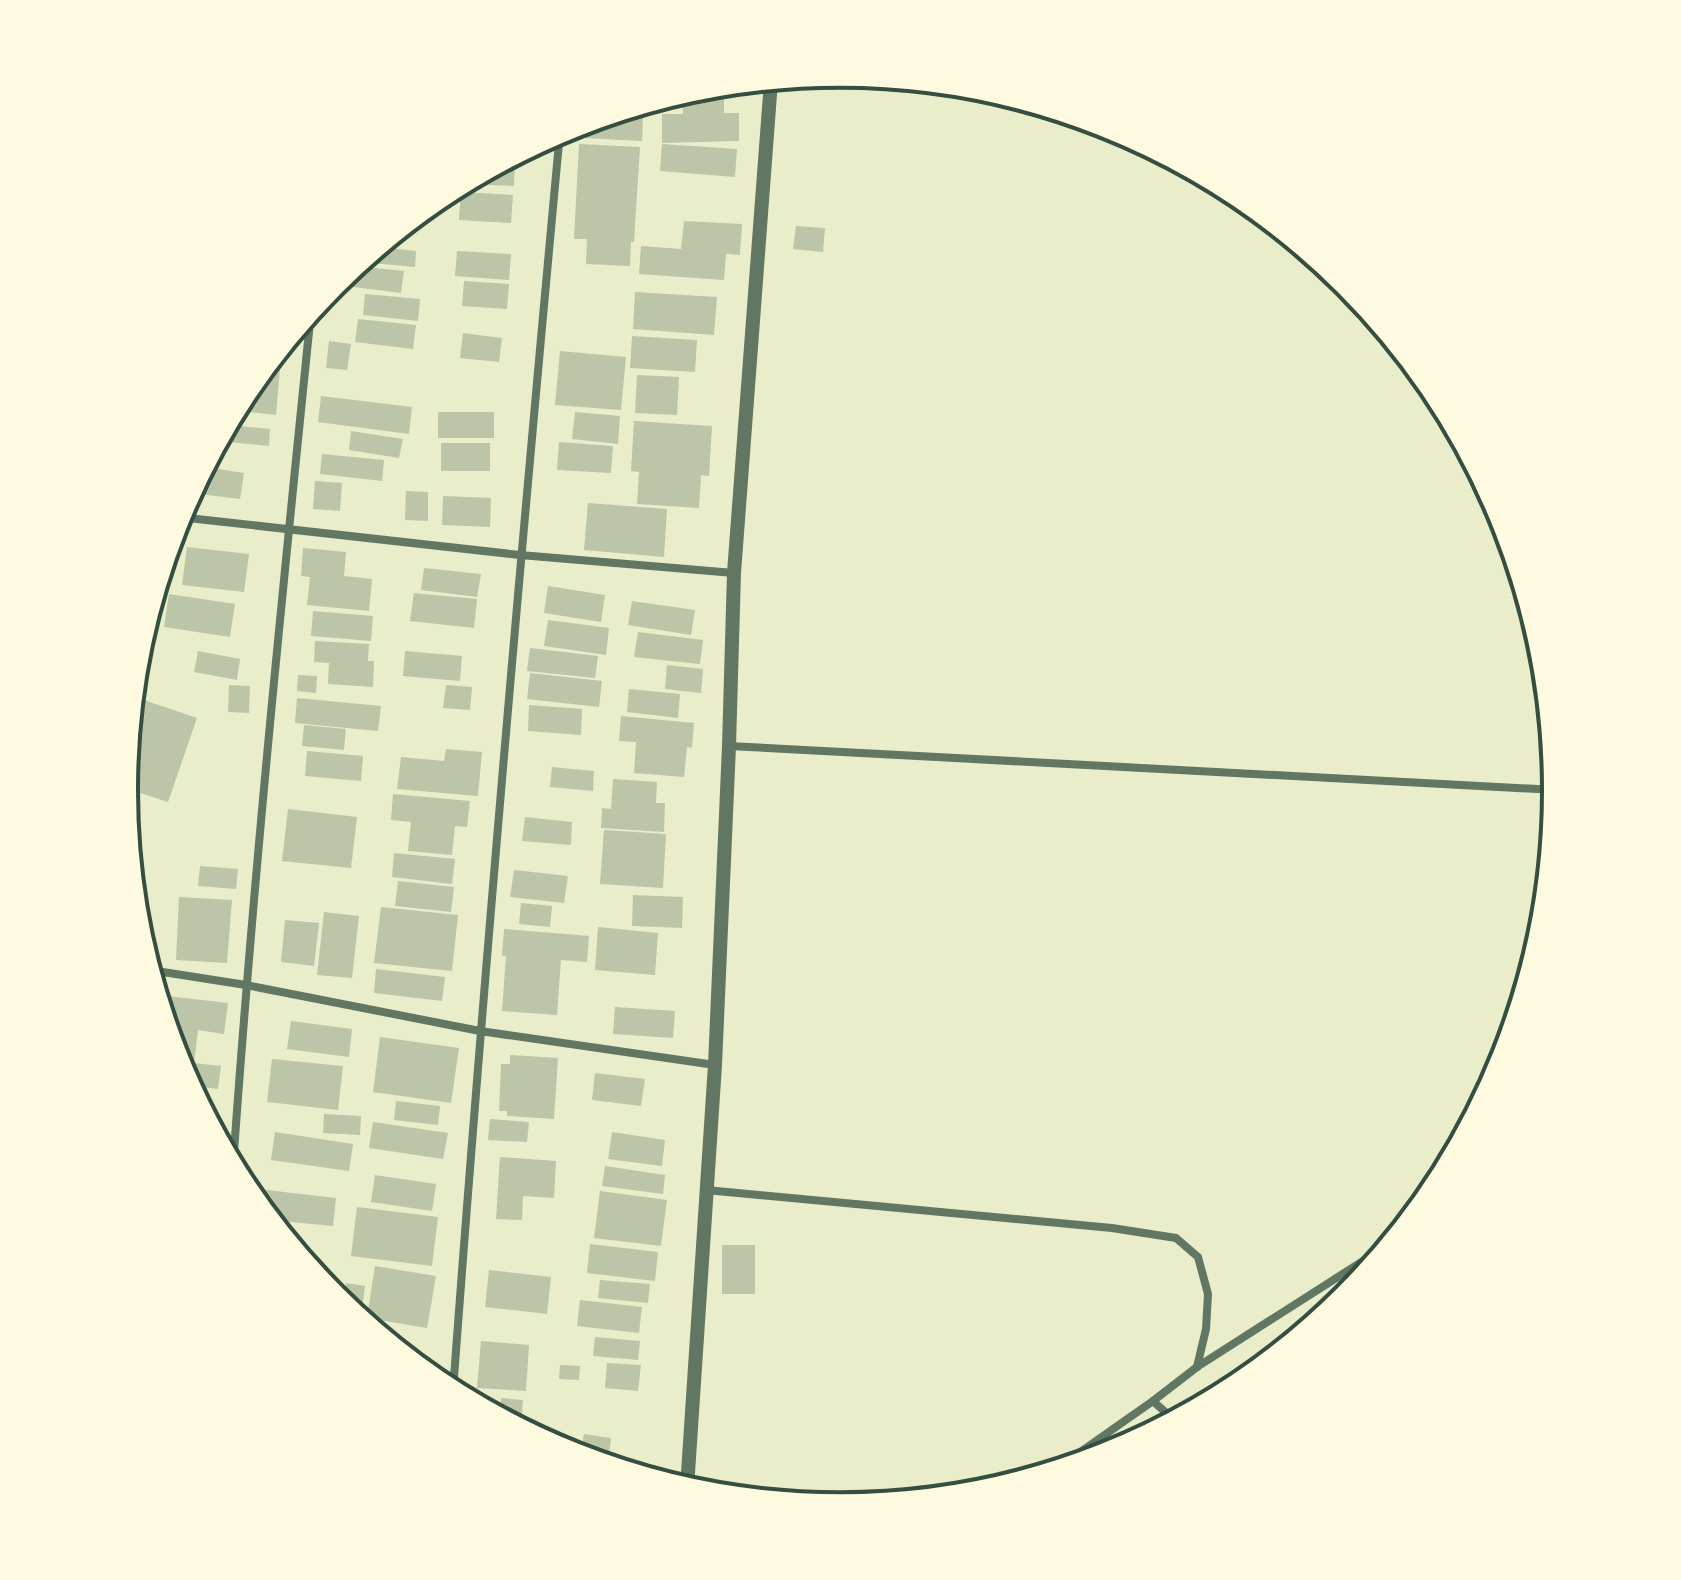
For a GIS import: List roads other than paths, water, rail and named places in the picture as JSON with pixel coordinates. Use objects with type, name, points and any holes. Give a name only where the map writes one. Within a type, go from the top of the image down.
[{"type":"street","points":[[688,1475],[715,1065],[734,573],[770,92]]},
{"type":"street","points":[[454,1377],[520,555],[559,147]]},
{"type":"street","points":[[235,1144],[246,985],[309,332]]},
{"type":"street","points":[[193,519],[520,555],[734,573]]},
{"type":"street","points":[[729,746],[1542,789]]},
{"type":"street","points":[[162,972],[246,985],[480,1031],[715,1065]]},
{"type":"street","points":[[706,1190],[1112,1228],[1176,1238],[1198,1257],[1208,1294],[1206,1329],[1197,1367]]},
{"type":"street","points":[[1087,1447],[1197,1367],[1357,1265]]},
{"type":"street","points":[[1153,1401],[1165,1412]]}]
